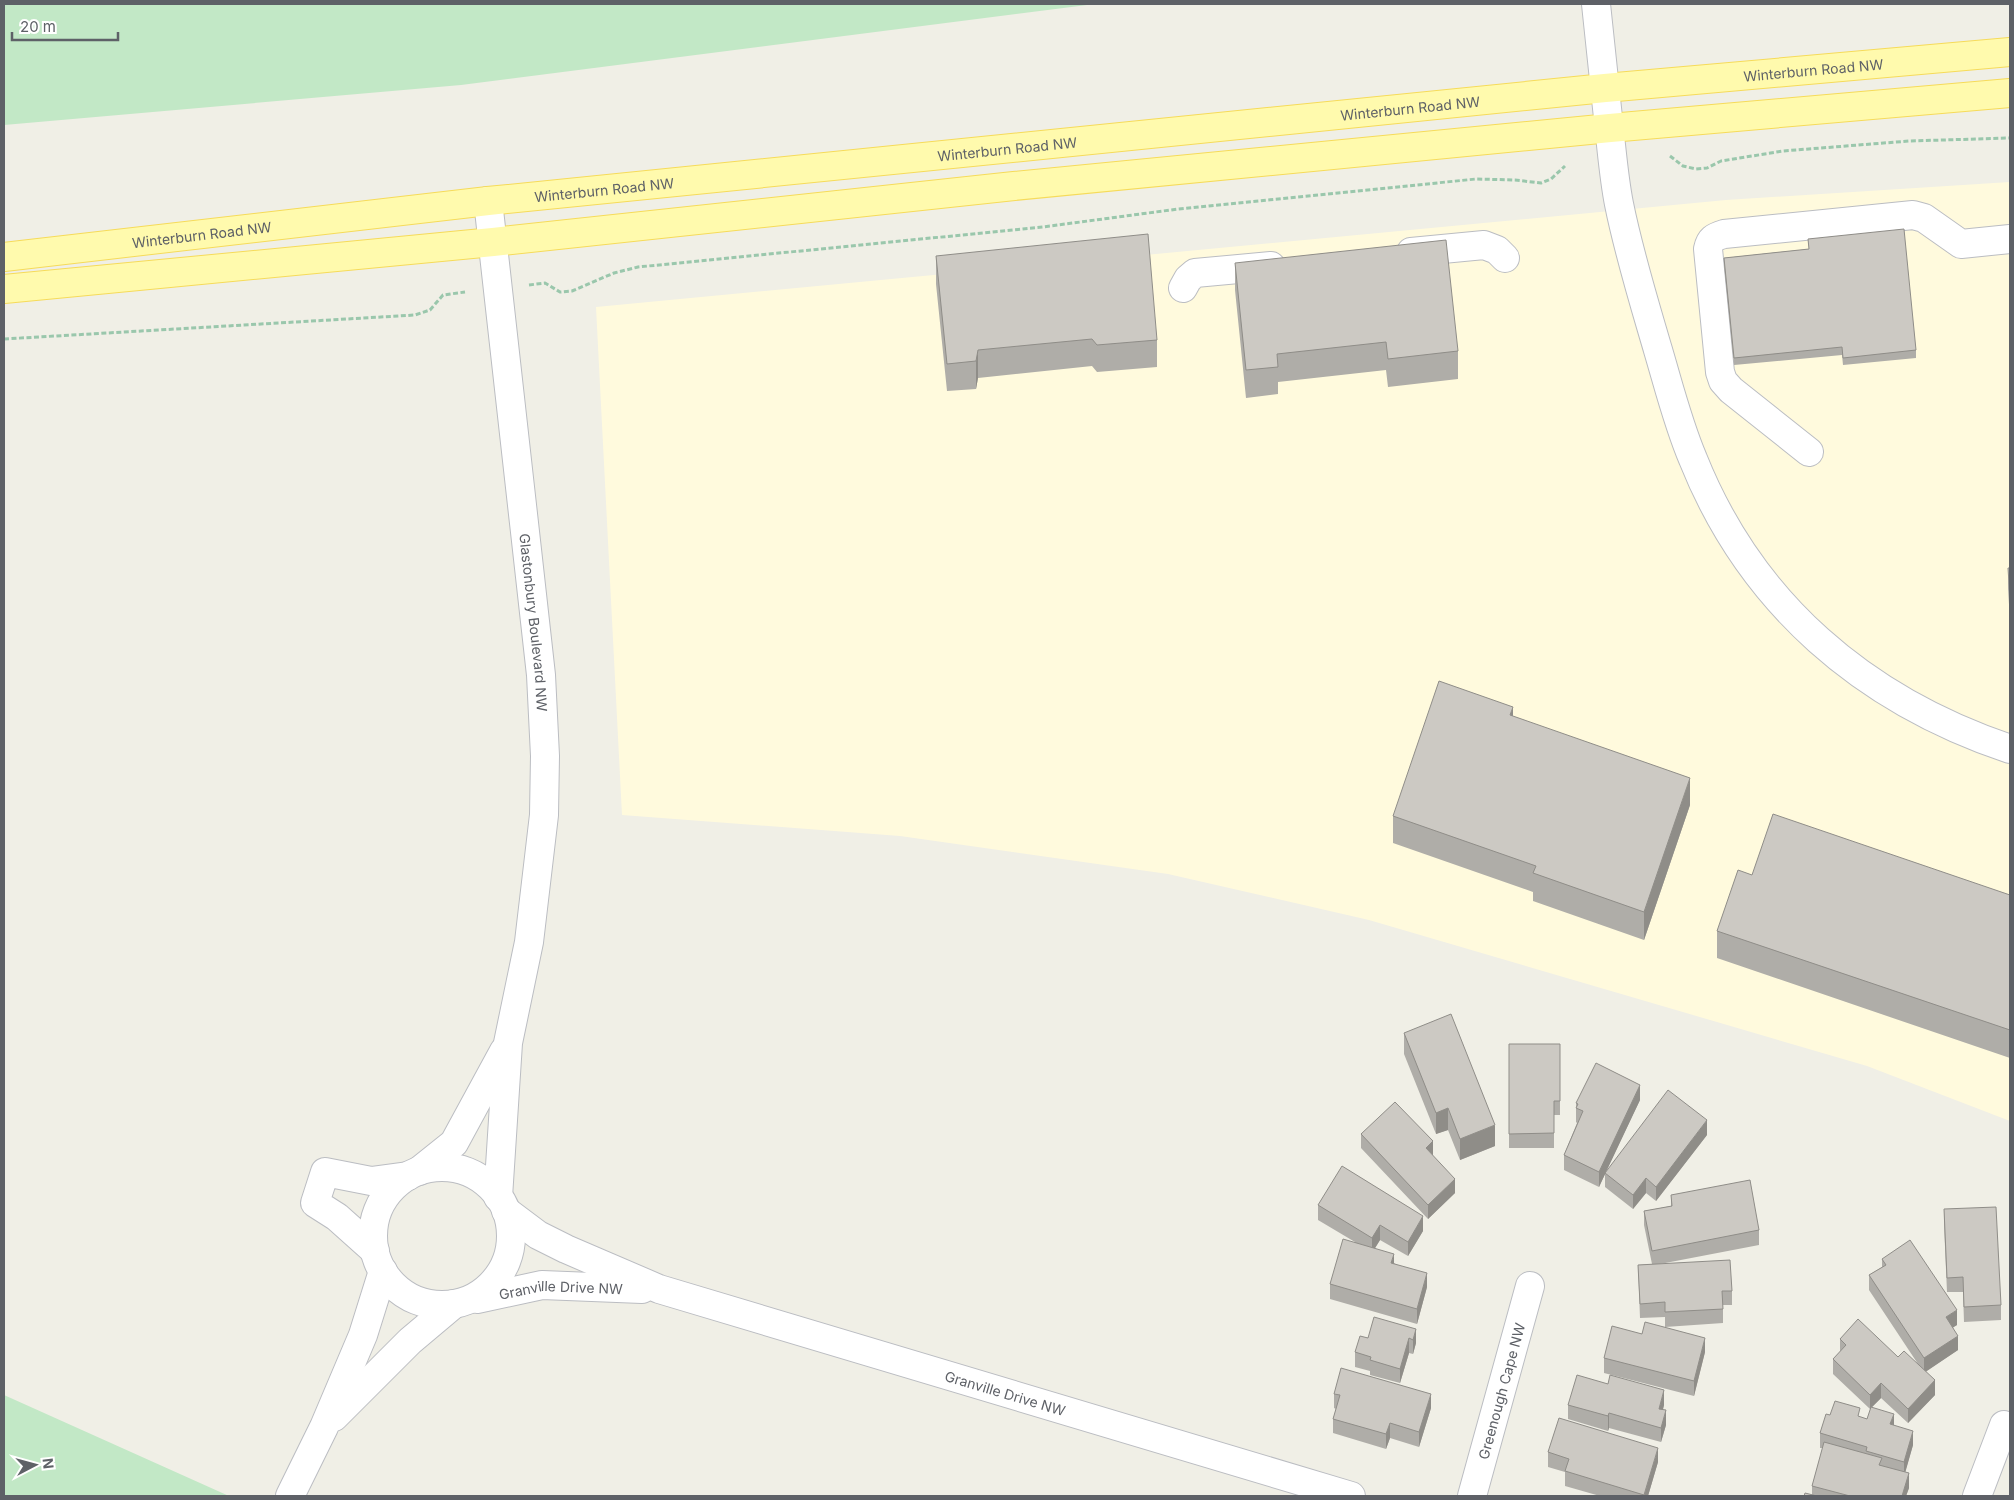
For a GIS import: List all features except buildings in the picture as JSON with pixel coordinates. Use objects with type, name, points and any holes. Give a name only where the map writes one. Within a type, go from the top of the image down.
[{"type":"main road","name":"Winterburn Road NW","points":[[4,257],[488,201],[1605,88],[2010,52]]},
{"type":"main road","points":[[4,289],[493,242],[1014,186],[1610,128],[2010,93]]},
{"type":"street","points":[[1596,4],[1619,202],[1629,248],[1676,414],[1705,486],[1740,550],[1801,625],[1860,674],[1922,713],[1958,730],[2010,749]]},
{"type":"street","name":"Glastonbury Boulevard NW","points":[[488,201],[540,665],[545,756],[544,815],[529,942],[508,1043],[502,1204]]},
{"type":"street","points":[[1809,452],[1731,390],[1723,381],[1719,363],[1708,249],[1710,241],[1714,236],[1907,215],[1924,218],[1961,244],[2010,239]]},
{"type":"street","points":[[1383,255],[1484,245],[1497,250],[1505,258]]},
{"type":"street","points":[[1184,288],[1188,279],[1195,273],[1294,263]]},
{"type":"street","name":"Glastonbury Boulevard NW","points":[[290,1496],[324,1427],[368,1323],[379,1261],[374,1229],[380,1208],[391,1190],[454,1143],[508,1043]]},
{"type":"street","name":"Glastonbury Boulevard NW","points":[[324,1427],[410,1341],[459,1303],[482,1293],[496,1279],[506,1262],[511,1242],[510,1222],[502,1204],[490,1186],[471,1174],[450,1168],[429,1168],[411,1175]]},
{"type":"street","points":[[411,1175],[371,1181],[325,1172],[315,1204],[337,1217],[379,1261],[398,1289],[418,1301],[441,1306],[459,1303]]},
{"type":"street","name":"Granville Drive NW","points":[[502,1204],[538,1235],[659,1289],[1351,1496]]},
{"type":"street","name":"Granville Drive NW","points":[[459,1303],[542,1285],[659,1289]]},
{"type":"street","name":"Greenough Cape NW","points":[[1472,1496],[1530,1286]]},
{"type":"street","points":[[1977,1496],[2004,1425]]},
{"type":"path","points":[[1671,156],[1683,166],[1696,169],[1707,168],[1721,161],[1783,151],[1899,142],[2010,138]]},
{"type":"path","points":[[545,283],[560,292],[572,291],[614,273],[638,267],[1043,226],[1413,185],[1476,179],[1541,183],[1551,179],[1564,166],[1571,166]]},
{"type":"path","points":[[4,339],[415,315],[430,310],[443,294]]},
{"type":"shaded area","points":[[2010,182],[2010,1121],[1867,1066],[1369,920],[1168,874],[900,836],[622,815],[596,307],[1726,200]]},
{"type":"green space","points":[[4,4],[1095,4],[461,85],[4,125]]},
{"type":"green space","points":[[4,1395],[229,1496],[4,1496]]}]
